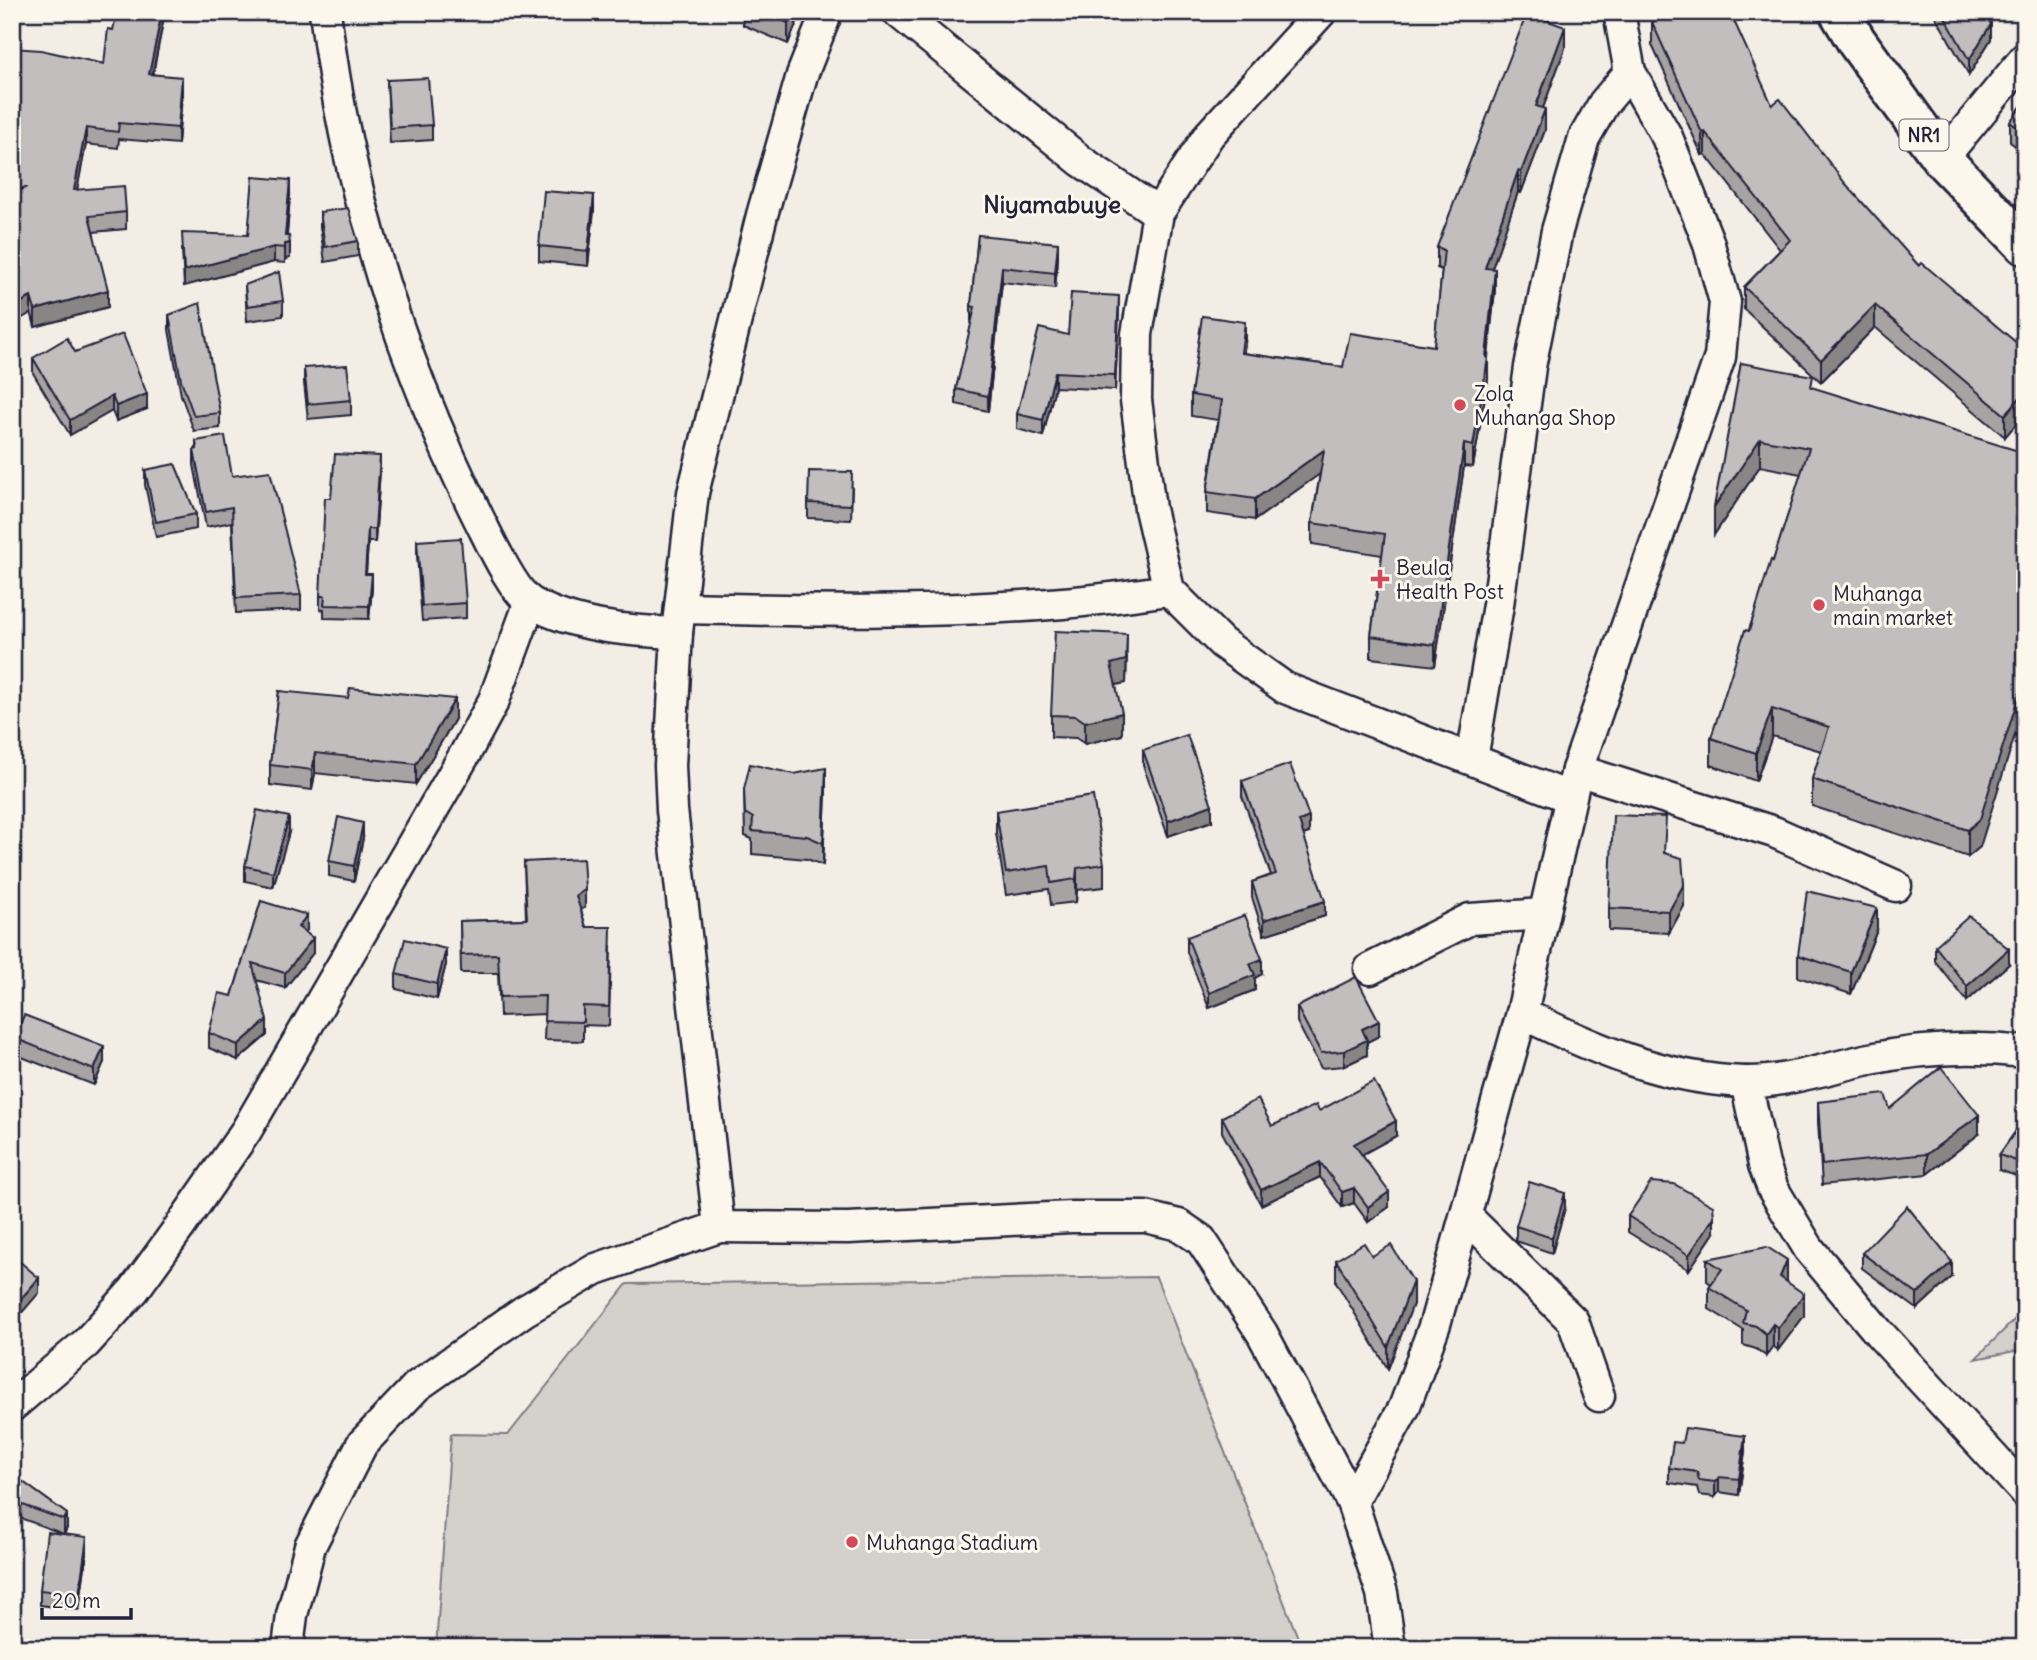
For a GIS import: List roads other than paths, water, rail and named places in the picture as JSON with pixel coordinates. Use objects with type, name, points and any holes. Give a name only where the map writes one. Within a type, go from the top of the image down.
[{"type":"highway","name":"NR1","points":[[1839,12],[1857,42],[1942,159],[2025,245]]},
{"type":"street","points":[[326,12],[343,124],[369,233],[402,341],[434,423],[475,511],[503,567],[530,602],[590,624],[1063,603],[1169,590]]},
{"type":"street","points":[[719,1227],[704,1075],[672,810],[670,765],[678,620],[693,493],[699,467],[762,215],[802,75],[827,12]]},
{"type":"street","points":[[898,12],[1081,161],[1158,213]]},
{"type":"street","points":[[1321,12],[1209,135],[1158,213],[1137,334],[1136,400],[1150,509],[1169,590],[1223,643],[1285,688],[1472,759],[1774,832],[1896,886]]},
{"type":"street","points":[[1352,1502],[1404,1408],[1435,1324],[1522,1013],[1573,783],[1720,357],[1725,302],[1695,203],[1667,137],[1630,72],[1619,12]]},
{"type":"street","points":[[1942,159],[2025,58]]},
{"type":"street","points":[[1472,759],[1498,605],[1530,367],[1557,231],[1584,138],[1604,103],[1630,72]]},
{"type":"street","points":[[12,1406],[86,1343],[134,1290],[246,1131],[488,711],[530,602]]},
{"type":"street","points":[[1370,969],[1470,919],[1544,914]]},
{"type":"street","points":[[1522,1013],[1604,1053],[1653,1068],[1746,1082],[1831,1069],[1867,1060],[1961,1048],[2025,1052]]},
{"type":"street","points":[[1746,1082],[1764,1165],[1773,1189],[1809,1249],[1879,1334],[2025,1492]]},
{"type":"street","points":[[1466,1216],[1573,1321],[1599,1396]]},
{"type":"street","points":[[288,1648],[292,1615],[310,1546],[362,1444],[417,1386],[524,1311],[596,1269],[719,1227],[848,1228],[1071,1217],[1146,1217],[1179,1226],[1201,1240],[1262,1333],[1352,1502],[1382,1593],[1390,1648]]},
{"type":"place","name":"Zola Muhanga Shop","points":[[1460,405]]},
{"type":"place","name":"Beula Health Post","points":[[1380,579]]},
{"type":"place","name":"Muhanga main market","points":[[1819,605]]},
{"type":"place","name":"Muhanga Stadium","points":[[852,1542]]},
{"type":"district","name":"Niyamabuye","points":[[1052,204]]}]
